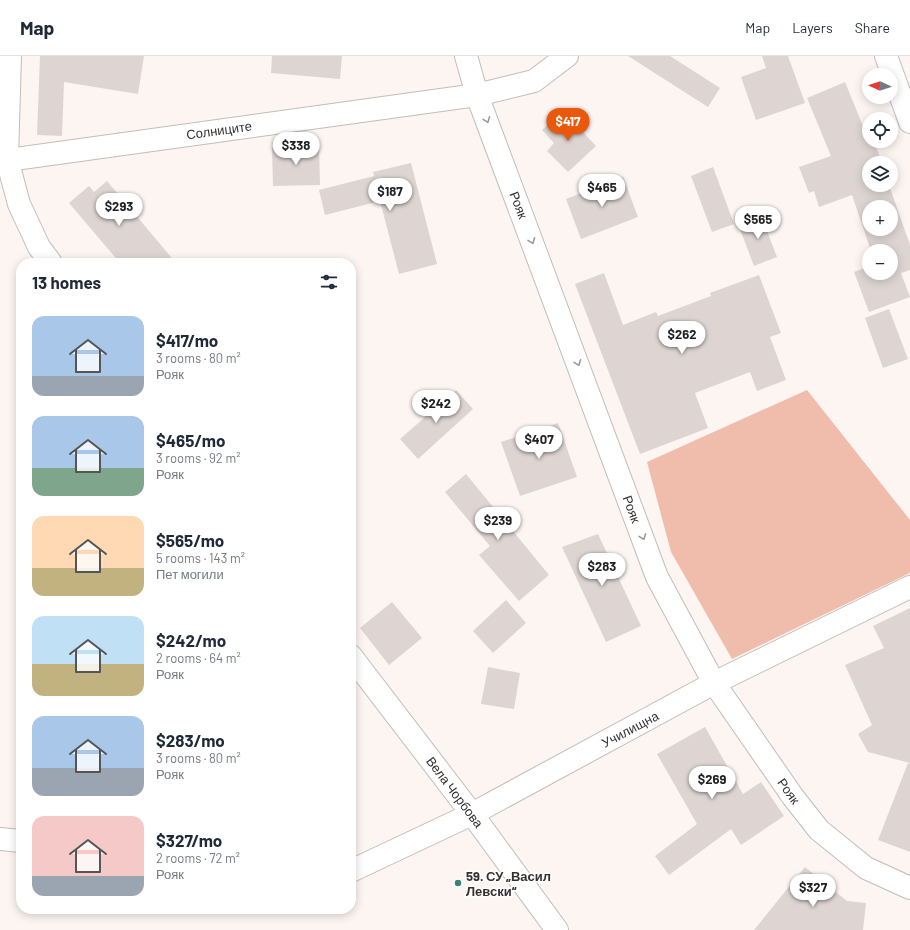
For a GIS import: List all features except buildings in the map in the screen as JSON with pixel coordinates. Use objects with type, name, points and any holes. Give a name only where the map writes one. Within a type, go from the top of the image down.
[{"type":"street","points":[[10,56],[4,160],[19,204],[39,247],[47,258]]},
{"type":"street","name":"Рояк","points":[[466,56],[477,95],[657,577],[714,683],[793,797],[819,830],[866,868],[910,888]]},
{"type":"street","name":"Солниците","points":[[4,160],[477,95],[534,81],[567,56]]},
{"type":"street","points":[[886,56],[910,122]]},
{"type":"street","name":"Училищна","points":[[356,868],[472,814],[714,683],[910,587]]},
{"type":"street","name":"Вела Чорбова","points":[[356,663],[472,814],[557,930]]},
{"type":"street","points":[[0,839],[16,841]]},
{"type":"shaded area","points":[[807,390],[910,520],[910,573],[732,659],[671,552],[647,462]]},
{"type":"place","name":"59. СУ „Васил Левски“","points":[[458,883]]}]
